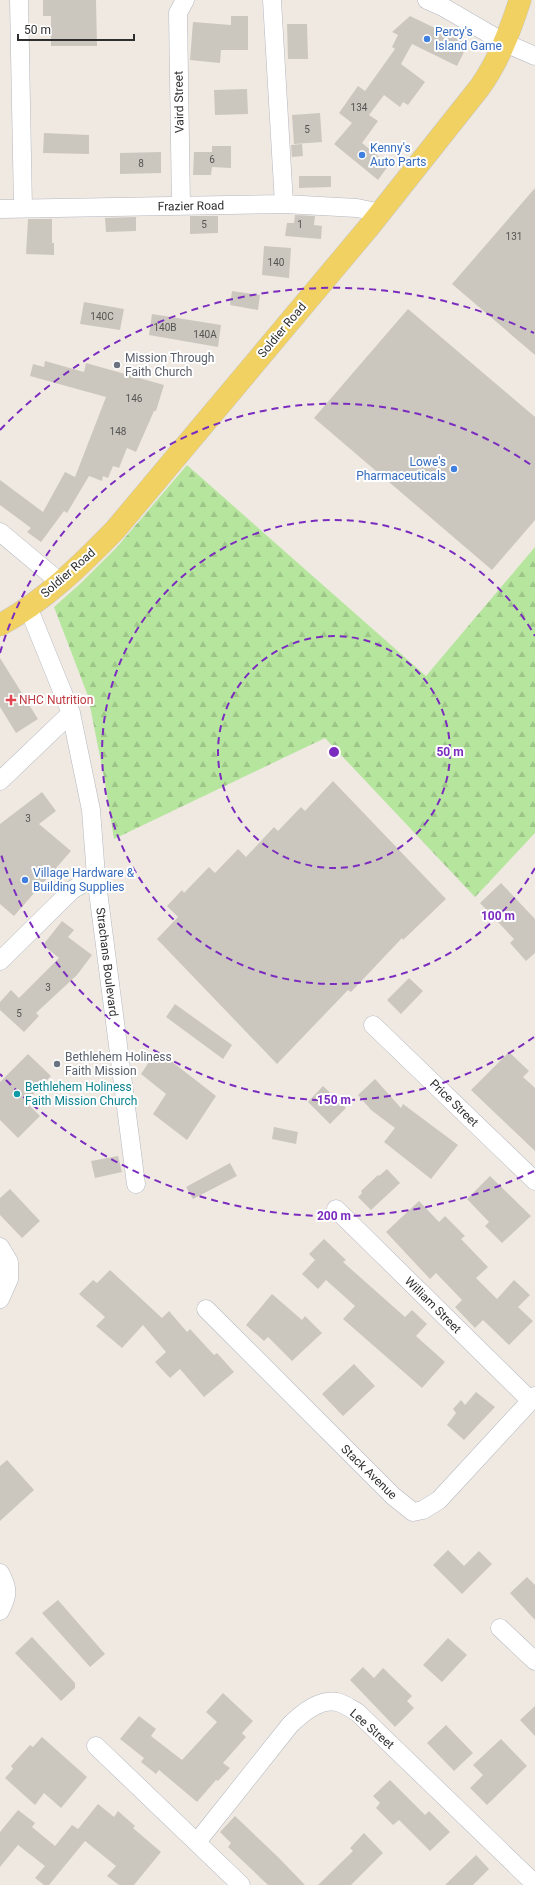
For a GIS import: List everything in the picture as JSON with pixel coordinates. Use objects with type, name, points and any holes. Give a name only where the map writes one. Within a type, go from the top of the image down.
[{"type":"main road","name":"Soldier Road","points":[[0,625],[61,583],[80,567],[115,530],[381,213],[480,87],[493,68],[505,43],[520,0]]},
{"type":"street","points":[[19,0],[23,208]]},
{"type":"street","name":"Vaird Street","points":[[181,206],[178,13],[185,0]]},
{"type":"street","points":[[272,0],[284,204]]},
{"type":"street","points":[[427,0],[443,7],[505,43],[535,56]]},
{"type":"street","name":"Frazier Road","points":[[0,208],[284,204],[356,208],[381,213]]},
{"type":"street","points":[[0,532],[61,583]]},
{"type":"street","name":"Strachans Boulevard","points":[[28,606],[71,713],[91,810],[96,876],[136,1184]]},
{"type":"street","points":[[0,781],[71,713]]},
{"type":"street","points":[[0,961],[72,890],[96,876]]},
{"type":"street","name":"Price Street","points":[[373,1025],[535,1181]]},
{"type":"street","name":"William Street","points":[[336,1208],[531,1405]]},
{"type":"street","points":[[0,1247],[9,1262],[9,1279],[0,1299]]},
{"type":"street","name":"Stack Avenue","points":[[206,1310],[393,1496],[413,1512],[423,1510],[438,1500],[531,1405]]},
{"type":"street","points":[[0,1573],[4,1581],[7,1598],[0,1611]]},
{"type":"street","points":[[500,1628],[535,1661]]},
{"type":"street","name":"Lee Street","points":[[197,1842],[299,1716],[303,1712],[320,1703],[336,1702],[357,1712],[535,1884]]},
{"type":"street","points":[[96,1746],[241,1885]]},
{"type":"green space","points":[[187,465],[426,676],[535,547],[535,833],[475,897],[325,738],[114,839],[104,777],[88,696],[54,607],[81,583],[117,547]]},
{"type":"building","points":[[43,0],[96,0],[97,46],[51,46],[51,16],[43,16]]},
{"type":"building","points":[[231,16],[248,16],[248,50],[221,50],[220,63],[190,60],[193,22],[231,25]]},
{"type":"building","points":[[410,16],[468,44],[457,66],[412,44],[401,64],[425,82],[408,105],[403,102],[400,107],[384,95],[369,115],[378,121],[362,143],[389,165],[378,180],[334,144],[352,123],[339,113],[358,86],[365,91],[395,49],[392,47],[398,35],[392,32]]},
{"type":"building","points":[[287,24],[307,24],[308,59],[288,59]]},
{"type":"building","points":[[247,89],[248,114],[215,115],[214,90]]},
{"type":"building","points":[[320,113],[322,142],[294,144],[292,115]]},
{"type":"building","points":[[44,133],[89,135],[89,154],[43,153]]},
{"type":"building","points":[[302,144],[303,156],[292,157],[291,145]]},
{"type":"building","points":[[212,146],[231,146],[231,168],[212,167],[211,175],[193,175],[194,152],[212,152]]},
{"type":"building","points":[[161,152],[161,173],[120,174],[120,153]]},
{"type":"building","points":[[299,176],[331,176],[331,187],[299,188]]},
{"type":"building","points":[[535,188],[535,355],[452,284]]},
{"type":"building","points":[[295,215],[315,216],[314,225],[322,226],[321,239],[285,236],[287,223],[294,223]]},
{"type":"building","points":[[190,216],[218,216],[218,233],[190,234]]},
{"type":"building","points":[[136,217],[136,231],[106,232],[105,218]]},
{"type":"building","points":[[28,219],[52,219],[52,243],[54,243],[54,255],[26,254]]},
{"type":"building","points":[[264,246],[291,248],[289,278],[262,275]]},
{"type":"building","points":[[232,291],[260,295],[258,310],[230,305]]},
{"type":"building","points":[[84,302],[124,309],[120,330],[80,324]]},
{"type":"building","name":"Lowe's Pharmaceuticals","points":[[408,309],[535,417],[535,520],[492,570],[314,418]]},
{"type":"building","points":[[152,314],[221,325],[218,347],[149,335]]},
{"type":"building","points":[[45,361],[84,372],[86,363],[164,385],[156,411],[154,411],[136,452],[127,448],[119,468],[113,466],[108,478],[103,476],[102,481],[89,476],[67,513],[64,511],[41,542],[27,532],[31,528],[0,505],[0,480],[43,512],[65,472],[75,477],[106,397],[30,376],[33,364],[44,367]]},
{"type":"building","points":[[0,658],[38,719],[16,733],[0,707]]},
{"type":"building","points":[[333,781],[446,899],[403,940],[402,938],[351,992],[348,990],[277,1064],[157,939],[178,917],[167,906],[182,890],[184,893],[209,867],[215,873],[238,849],[246,857],[274,827],[278,831],[301,807],[305,811]]},
{"type":"building","points":[[42,792],[56,811],[39,824],[71,851],[14,916],[0,904],[0,824]]},
{"type":"building","points":[[501,883],[535,919],[535,953],[526,961],[510,943],[514,939],[480,903]]},
{"type":"building","points":[[62,921],[74,930],[68,937],[92,955],[77,975],[36,1013],[39,1016],[24,1032],[0,1010],[0,1002],[11,990],[19,998],[59,958],[43,945]]},
{"type":"building","points":[[409,978],[423,991],[401,1014],[387,1000]]},
{"type":"building","points":[[175,1004],[232,1045],[223,1059],[166,1017]]},
{"type":"building","points":[[157,1050],[216,1096],[187,1140],[153,1114],[166,1094],[141,1074]]},
{"type":"building","points":[[509,1052],[529,1071],[523,1077],[535,1088],[535,1151],[471,1090]]},
{"type":"building","name":"Bethlehem Holiness Faith Mission Church","points":[[28,1054],[51,1076],[26,1102],[40,1116],[18,1138],[0,1120],[0,1082]]},
{"type":"building","points":[[375,1079],[401,1108],[403,1104],[458,1145],[431,1179],[384,1142],[395,1128],[371,1110],[358,1095]]},
{"type":"building","points":[[323,1086],[346,1108],[330,1124],[308,1102]]},
{"type":"building","points":[[274,1127],[298,1132],[296,1144],[272,1139]]},
{"type":"building","points":[[118,1156],[122,1172],[95,1178],[91,1161]]},
{"type":"building","points":[[230,1163],[237,1176],[193,1199],[186,1187]]},
{"type":"building","points":[[387,1169],[400,1183],[371,1210],[358,1197],[362,1193],[361,1191],[378,1175],[379,1176]]},
{"type":"building","points":[[490,1176],[531,1216],[502,1243],[485,1226],[489,1222],[467,1199]]},
{"type":"building","points":[[10,1189],[40,1221],[22,1238],[0,1215],[0,1198]]},
{"type":"building","points":[[419,1201],[439,1222],[445,1216],[465,1236],[461,1239],[488,1267],[476,1278],[497,1299],[514,1280],[530,1295],[518,1307],[533,1321],[509,1345],[483,1320],[475,1328],[455,1307],[462,1300],[436,1273],[430,1279],[386,1232]]},
{"type":"building","points":[[324,1239],[346,1260],[343,1262],[405,1317],[412,1310],[427,1324],[416,1336],[445,1362],[422,1388],[343,1319],[355,1306],[326,1280],[318,1289],[302,1274],[315,1260],[309,1254]]},
{"type":"building","points":[[110,1270],[162,1318],[169,1311],[187,1332],[190,1329],[214,1355],[217,1353],[234,1372],[204,1397],[180,1369],[170,1378],[155,1362],[166,1352],[143,1325],[122,1348],[96,1326],[105,1317],[79,1294],[93,1280],[97,1283]]},
{"type":"building","points":[[272,1294],[302,1320],[305,1316],[322,1333],[292,1361],[268,1337],[264,1341],[246,1325]]},
{"type":"building","points":[[354,1364],[375,1386],[343,1416],[322,1394]]},
{"type":"building","points":[[476,1392],[495,1407],[464,1440],[447,1425],[456,1413],[453,1409],[461,1400],[465,1405]]},
{"type":"building","points":[[7,1460],[34,1490],[0,1521],[0,1466]]},
{"type":"building","points":[[448,1550],[464,1566],[479,1551],[492,1564],[462,1594],[433,1565]]},
{"type":"building","points":[[527,1577],[535,1585],[535,1620],[510,1593]]},
{"type":"building","points":[[58,1600],[105,1654],[90,1667],[42,1613]]},
{"type":"building","points":[[32,1637],[75,1683],[75,1688],[61,1701],[15,1653]]},
{"type":"building","points":[[448,1638],[467,1655],[442,1682],[423,1665]]},
{"type":"building","points":[[363,1667],[374,1678],[383,1668],[412,1696],[407,1701],[414,1708],[395,1727],[350,1680]]},
{"type":"building","points":[[223,1693],[253,1721],[242,1733],[246,1737],[223,1763],[230,1768],[218,1781],[216,1780],[197,1802],[159,1770],[156,1774],[141,1762],[144,1758],[120,1739],[139,1716],[156,1729],[151,1736],[182,1760],[217,1722],[206,1712]]},
{"type":"building","points":[[535,1706],[535,1736],[520,1720]]},
{"type":"building","points":[[446,1725],[473,1753],[454,1771],[427,1743]]},
{"type":"building","points":[[42,1737],[87,1777],[61,1808],[44,1793],[35,1805],[5,1778],[13,1769],[11,1766],[30,1745],[33,1747]]},
{"type":"building","points":[[501,1739],[527,1766],[487,1805],[470,1788],[483,1775],[473,1765]]},
{"type":"building","points":[[390,1780],[425,1815],[429,1811],[450,1832],[430,1851],[399,1820],[393,1825],[376,1808],[380,1803],[373,1796]]},
{"type":"building","points":[[98,1804],[114,1817],[118,1811],[135,1826],[133,1828],[161,1852],[134,1885],[119,1885],[107,1876],[116,1866],[85,1841],[49,1885],[44,1885],[35,1878],[45,1866],[18,1845],[0,1867],[0,1832],[18,1810],[35,1823],[32,1827],[55,1846],[72,1825],[78,1829]]},
{"type":"building","points":[[235,1816],[305,1885],[268,1885],[228,1847],[231,1843],[220,1832]]},
{"type":"building","points":[[364,1833],[383,1853],[351,1885],[318,1885],[353,1851],[350,1848]]},
{"type":"building","points":[[476,1855],[489,1869],[473,1885],[445,1885]]},
{"type":"place","name":"Percy's Island Game","points":[[427,39]]},
{"type":"place","name":"Kenny's Auto Parts","points":[[362,155]]},
{"type":"place","name":"Mission Through Faith Church","points":[[117,365]]},
{"type":"place","name":"Lowe's Pharmaceuticals","points":[[454,469]]},
{"type":"place","name":"NHC Nutrition","points":[[11,700]]},
{"type":"place","name":"Village Hardware & Building Supplies","points":[[25,880]]},
{"type":"place","name":"Bethlehem Holiness Faith Mission","points":[[57,1064]]},
{"type":"place","name":"Bethlehem Holiness Faith Mission Church","points":[[17,1094]]}]
